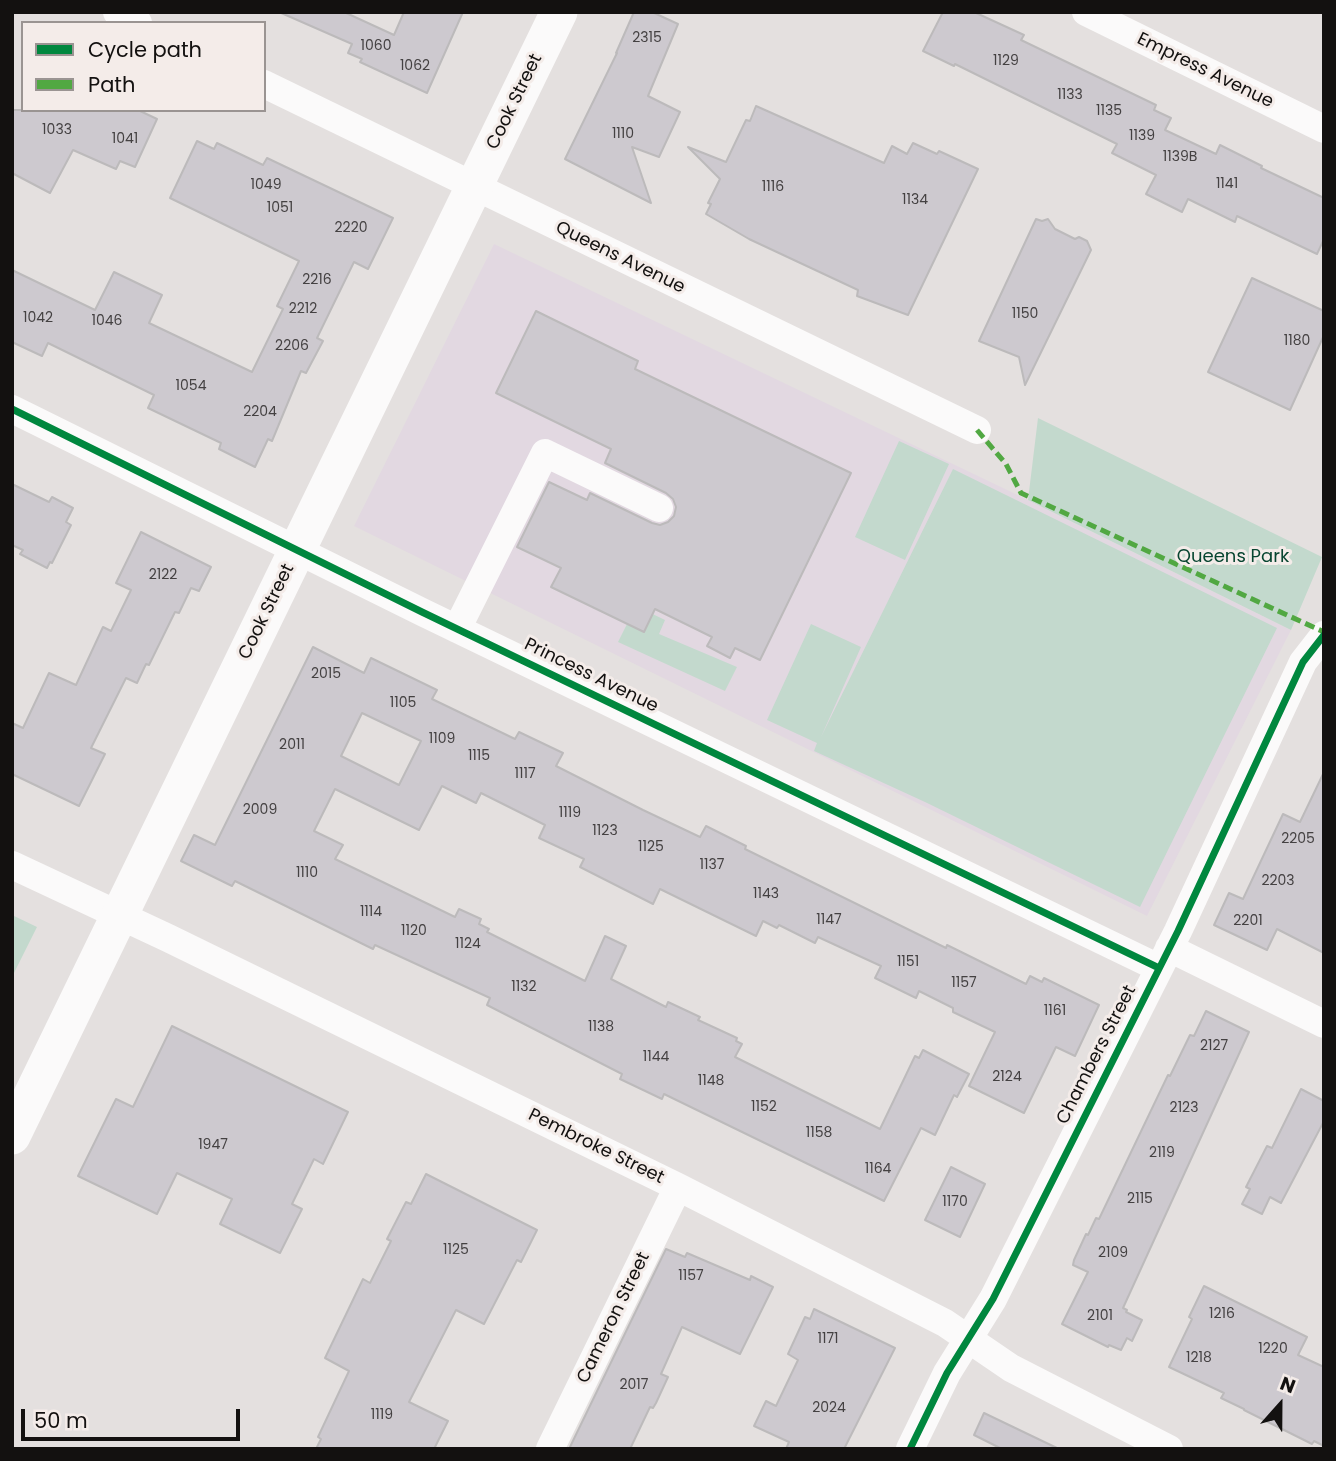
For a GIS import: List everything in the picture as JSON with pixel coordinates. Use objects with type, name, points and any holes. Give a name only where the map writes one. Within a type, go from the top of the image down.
[{"type":"main road","name":"Cook Street","points":[[12,1136],[559,12]]},
{"type":"street","points":[[117,12],[134,21]]},
{"type":"street","name":"Empress Avenue","points":[[1086,12],[1324,129]]},
{"type":"street","name":"Queens Avenue","points":[[266,85],[977,430]]},
{"type":"street","name":"Princess Avenue","points":[[12,409],[457,629],[1164,958],[1324,1024]]},
{"type":"street","points":[[457,629],[545,453],[659,508]]},
{"type":"street","name":"Chambers Street","points":[[910,1449],[947,1373],[970,1340],[993,1299],[1164,958],[1303,662],[1324,635]]},
{"type":"street","name":"Pembroke Street","points":[[12,865],[678,1187],[945,1323],[1011,1368],[1169,1449]]},
{"type":"street","name":"Cameron Street","points":[[550,1449],[678,1187]]},
{"type":"shaded area","points":[[494,244],[1028,500],[1291,630],[1147,916],[354,526]]},
{"type":"green space","name":"Queens Park","points":[[1038,418],[1322,557],[1291,630],[1028,500]]},
{"type":"green space","points":[[899,441],[949,464],[905,560],[855,537]]},
{"type":"green space","points":[[953,469],[1277,628],[1140,907],[814,751],[817,743],[767,720],[811,624],[861,647],[821,737]]},
{"type":"green space","points":[[636,606],[665,620],[659,634],[737,667],[725,691],[618,642]]},
{"type":"green space","points":[[12,915],[37,927],[12,977]]},
{"type":"building","points":[[279,12],[344,12],[394,35],[404,12],[463,12],[427,93],[360,62],[362,59],[348,53],[352,44]]},
{"type":"building","points":[[634,12],[652,12],[678,24],[648,96],[680,112],[659,157],[632,147],[651,203],[565,159]]},
{"type":"building","points":[[943,12],[974,12],[1024,35],[1021,40],[1156,105],[1154,110],[1171,118],[1165,130],[1216,154],[1220,145],[1324,198],[1324,239],[1317,254],[1237,216],[1235,222],[1188,199],[1182,212],[1146,194],[1156,175],[1112,153],[1117,144],[955,64],[954,66],[923,51]]},
{"type":"building","points":[[756,106],[884,163],[892,146],[907,154],[913,143],[937,154],[939,151],[978,169],[908,315],[857,296],[858,290],[749,239],[706,214],[711,204],[708,203],[720,179],[688,147],[726,162],[746,120],[750,121]]},
{"type":"building","points":[[12,110],[142,112],[157,119],[135,167],[120,161],[116,169],[73,150],[50,193],[12,173]]},
{"type":"building","points":[[197,141],[214,149],[217,143],[263,165],[267,158],[393,218],[368,269],[354,262],[317,338],[323,341],[306,373],[301,371],[272,441],[268,439],[255,467],[219,449],[221,443],[148,408],[154,395],[48,343],[42,356],[12,342],[12,270],[95,310],[114,272],[162,295],[149,323],[252,372],[283,309],[277,306],[299,261],[170,198]]},
{"type":"building","points":[[1036,219],[1048,219],[1055,229],[1075,239],[1079,237],[1087,241],[1091,250],[1025,385],[1019,357],[979,341]]},
{"type":"building","points":[[1252,278],[1324,311],[1324,335],[1290,410],[1208,372]]},
{"type":"building","points":[[536,311],[638,361],[635,369],[851,473],[760,660],[735,648],[730,658],[707,646],[712,637],[655,609],[644,632],[551,587],[561,568],[517,547],[549,482],[587,500],[590,493],[660,525],[674,516],[676,507],[673,499],[666,493],[605,463],[611,449],[496,393]]},
{"type":"building","points":[[12,484],[49,502],[52,497],[73,508],[66,522],[71,525],[47,568],[20,554],[23,550],[12,545]]},
{"type":"building","points":[[141,532],[211,567],[199,591],[191,588],[179,613],[175,612],[137,683],[126,678],[91,748],[105,754],[79,806],[12,774],[12,723],[23,728],[49,673],[76,685],[103,627],[111,631],[131,590],[116,583]]},
{"type":"building","points":[[313,647],[364,673],[371,658],[437,690],[432,699],[515,739],[519,732],[563,753],[556,766],[643,810],[700,837],[706,826],[746,846],[745,849],[946,948],[947,945],[1026,984],[1030,976],[1042,982],[1044,978],[1099,1005],[1075,1056],[1056,1047],[1024,1113],[969,1086],[995,1032],[953,1012],[953,1008],[919,991],[916,998],[875,978],[881,966],[818,937],[815,943],[779,925],[777,928],[763,921],[756,936],[660,889],[653,904],[580,867],[584,859],[539,838],[545,825],[481,793],[476,803],[442,786],[419,830],[335,789],[314,831],[343,845],[335,859],[455,917],[459,909],[481,919],[479,924],[489,929],[487,932],[585,981],[605,936],[626,946],[611,979],[666,1007],[668,1002],[700,1017],[698,1020],[737,1038],[736,1041],[742,1044],[735,1057],[880,1129],[915,1056],[919,1058],[923,1050],[969,1074],[957,1097],[954,1095],[935,1135],[921,1128],[884,1201],[664,1094],[662,1099],[620,1079],[622,1074],[487,1005],[490,998],[375,945],[373,949],[235,881],[232,886],[181,861],[194,835],[215,845]],"holes":[[[362,713],[421,741],[399,785],[341,756]]]},
{"type":"building","points":[[1324,772],[1324,953],[1277,929],[1267,950],[1214,925],[1229,893],[1243,899],[1283,814],[1300,822]]},
{"type":"building","points":[[1206,1011],[1249,1032],[1123,1308],[1142,1320],[1132,1341],[1127,1338],[1121,1350],[1109,1345],[1108,1347],[1062,1324],[1088,1272],[1073,1265],[1074,1260],[1086,1234],[1088,1235],[1096,1218],[1099,1219],[1168,1075],[1170,1076],[1190,1035],[1194,1036]]},
{"type":"building","points":[[172,1026],[348,1112],[323,1164],[314,1159],[292,1204],[302,1209],[280,1253],[220,1224],[232,1199],[177,1173],[157,1214],[78,1176],[116,1099],[133,1107]]},
{"type":"building","points":[[1301,1089],[1324,1101],[1324,1121],[1281,1203],[1270,1197],[1262,1214],[1242,1204],[1250,1189],[1246,1187],[1267,1146],[1272,1148]]},
{"type":"building","points":[[951,1167],[985,1184],[960,1237],[925,1220]]},
{"type":"building","points":[[426,1174],[537,1230],[521,1262],[517,1260],[484,1324],[456,1310],[409,1402],[448,1421],[434,1449],[316,1449],[321,1439],[318,1437],[349,1371],[325,1358],[363,1279],[370,1283],[391,1241],[387,1239],[406,1202],[411,1204]]},
{"type":"building","points":[[666,1249],[685,1257],[687,1253],[750,1280],[751,1276],[773,1287],[740,1354],[682,1327],[661,1374],[668,1377],[630,1449],[569,1449]]},
{"type":"building","points":[[1204,1286],[1307,1337],[1298,1355],[1324,1367],[1324,1446],[1314,1441],[1312,1444],[1244,1410],[1221,1398],[1224,1393],[1169,1367]]},
{"type":"building","points":[[814,1309],[895,1348],[844,1449],[786,1449],[789,1442],[754,1426],[766,1401],[776,1406],[798,1360],[788,1354],[805,1317],[810,1319]]},
{"type":"building","points":[[984,1413],[1059,1449],[1002,1449],[974,1435]]},
{"type":"marked path","points":[[977,430],[1006,464],[1021,493],[1324,632]]},
{"type":"cycle path","points":[[12,409],[422,612],[1159,968]]},
{"type":"cycle path","points":[[910,1449],[947,1373],[993,1299],[1178,931],[1303,662],[1324,635]]}]
